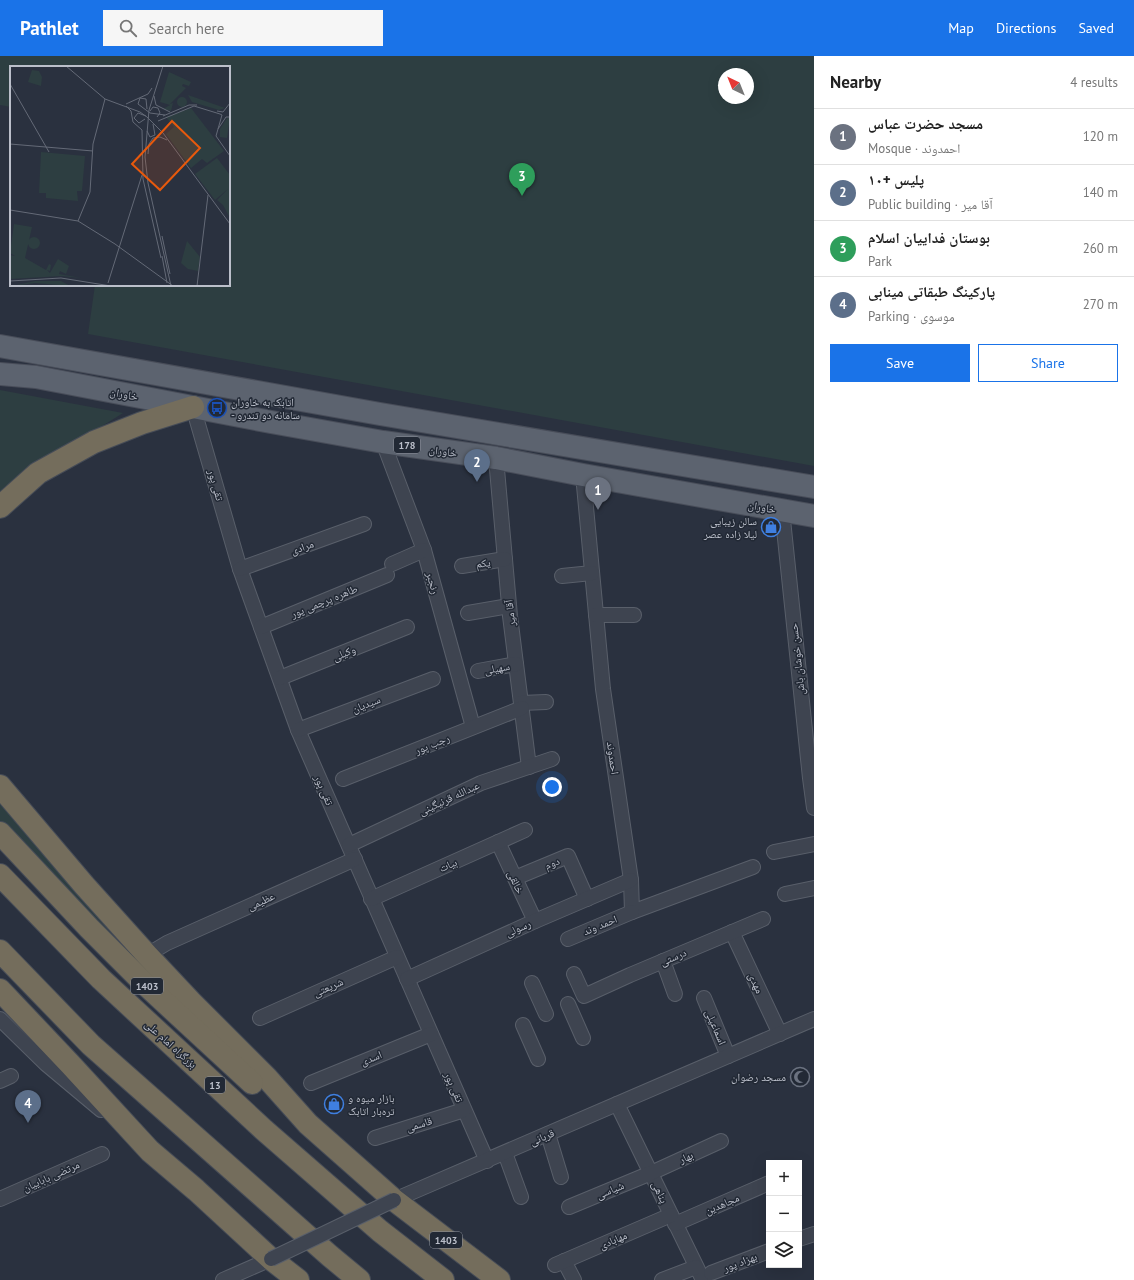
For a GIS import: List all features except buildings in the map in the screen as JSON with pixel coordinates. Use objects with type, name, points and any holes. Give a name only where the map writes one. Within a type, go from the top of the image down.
[{"type":"highway","points":[[0,507],[38,473],[94,442],[142,423],[193,407]]},
{"type":"highway","points":[[0,786],[84,885],[192,1002],[267,1078],[308,1124],[394,1200]]},
{"type":"highway","name":"1403","points":[[0,833],[89,928],[146,985],[256,1087],[308,1124]]},
{"type":"highway","name":"بزرگراه امام علی","points":[[0,876],[101,979],[264,1130],[380,1231],[443,1280]]},
{"type":"highway","points":[[0,951],[91,1045],[359,1280]]},
{"type":"highway","points":[[0,990],[150,1152],[196,1190],[272,1259],[298,1280]]},
{"type":"highway","name":"1403","points":[[394,1200],[499,1280]]},
{"type":"main road","name":"178","points":[[0,346],[357,410],[814,487]]},
{"type":"main road","name":"خاوران","points":[[0,374],[36,378],[383,442],[496,458],[814,516]]},
{"type":"street","name":"تقی پور","points":[[193,407],[240,569],[298,730],[486,1161]]},
{"type":"street","name":"رنجبر","points":[[383,442],[424,550],[473,727]]},
{"type":"street","name":"آقا میر","points":[[496,458],[509,606],[529,767]]},
{"type":"street","name":"احمدوند","points":[[583,475],[603,689],[631,880],[632,912]]},
{"type":"street","name":"حسن خوشان باش","points":[[782,510],[812,777],[814,808]]},
{"type":"street","name":"مرادی","points":[[240,569],[364,524]]},
{"type":"street","name":"طاهره پرچمی پور","points":[[261,627],[390,570],[424,550]]},
{"type":"street","name":"یکم","points":[[462,566],[505,559]]},
{"type":"street","points":[[562,576],[592,573]]},
{"type":"street","points":[[468,613],[509,606]]},
{"type":"street","points":[[596,614],[634,615]]},
{"type":"street","name":"وکیلی","points":[[280,678],[407,627]]},
{"type":"street","name":"سهیلی","points":[[478,671],[516,664]]},
{"type":"street","name":"سیدیان","points":[[298,730],[433,679]]},
{"type":"street","name":"رجب پور","points":[[343,779],[473,727],[522,705],[546,702]]},
{"type":"street","name":"عبدالله قرنیگینی","points":[[349,845],[481,783],[552,759]]},
{"type":"street","name":"بیات","points":[[372,899],[525,830]]},
{"type":"street","name":"خالقی","points":[[498,842],[535,921]]},
{"type":"street","points":[[774,852],[814,844]]},
{"type":"street","name":"دوم","points":[[515,878],[568,856],[587,899]]},
{"type":"street","name":"عظیمی","points":[[148,955],[167,943],[354,859]]},
{"type":"street","points":[[632,912],[753,866]]},
{"type":"street","name":"رسولی","points":[[407,979],[535,921],[631,880]]},
{"type":"street","points":[[785,894],[814,888]]},
{"type":"street","name":"احمد وند","points":[[568,939],[632,912]]},
{"type":"street","name":"درستی","points":[[574,974],[584,996],[763,919]]},
{"type":"street","name":"مهدی","points":[[732,932],[780,1034]]},
{"type":"street","name":"شریعتی","points":[[260,1018],[397,957]]},
{"type":"street","points":[[663,961],[675,994]]},
{"type":"street","points":[[532,983],[546,1014]]},
{"type":"street","name":"اسماعیلی","points":[[704,998],[728,1056]]},
{"type":"street","points":[[568,1004],[583,1038]]},
{"type":"street","points":[[0,1019],[46,1064],[150,1152]]},
{"type":"street","name":"قربانی","points":[[223,1280],[272,1259],[394,1200],[814,1019]]},
{"type":"street","points":[[523,1024],[538,1059]]},
{"type":"street","name":"اسدی","points":[[311,1083],[431,1034]]},
{"type":"street","name":"پناهی","points":[[617,1104],[696,1267],[707,1276]]},
{"type":"street","name":"قاسمی","points":[[375,1138],[464,1110]]},
{"type":"street","points":[[548,1134],[561,1177]]},
{"type":"street","name":"بهار","points":[[651,1173],[721,1141]]},
{"type":"street","points":[[505,1153],[522,1197]]},
{"type":"street","name":"مرتضی باباییان","points":[[0,1199],[102,1154]]},
{"type":"street","name":"شیاسی","points":[[569,1207],[651,1173]]},
{"type":"street","name":"مجاهدین","points":[[673,1219],[766,1184]]},
{"type":"street","name":"مهابادی","points":[[574,1280],[559,1263],[673,1219]]},
{"type":"street","points":[[802,1239],[814,1234]]},
{"type":"street","name":"بهزاد پور","points":[[707,1276],[766,1252]]},
{"type":"street","points":[[662,1280],[696,1267]]},
{"type":"shaded area","points":[[0,56],[814,56],[814,466],[88,334],[95,286],[230,286],[230,66],[10,66],[10,107],[0,105]]},
{"type":"shaded area","points":[[0,390],[123,413],[91,433],[0,496]]},
{"type":"shaded area","points":[[0,796],[193,1020],[0,824]]},
{"type":"place","name":"بوستان فداییان اسلام","points":[[522,196]]},
{"type":"place","name":"اتابک به خاوران - سامانه دو تندرو","points":[[217,408]]},
{"type":"place","name":"پلیس +۱۰","points":[[477,482]]},
{"type":"place","name":"مسجد حضرت عباس","points":[[598,510]]},
{"type":"place","name":"سالن زیبایی لیلا زاده عصر","points":[[771,527]]},
{"type":"place","name":"مسجد رضوان","points":[[800,1077]]},
{"type":"place","name":"بازار میوه و تره‌بار اتابک","points":[[334,1104]]},
{"type":"place","name":"پارکینگ طبقاتی مینابی","points":[[28,1123]]}]
